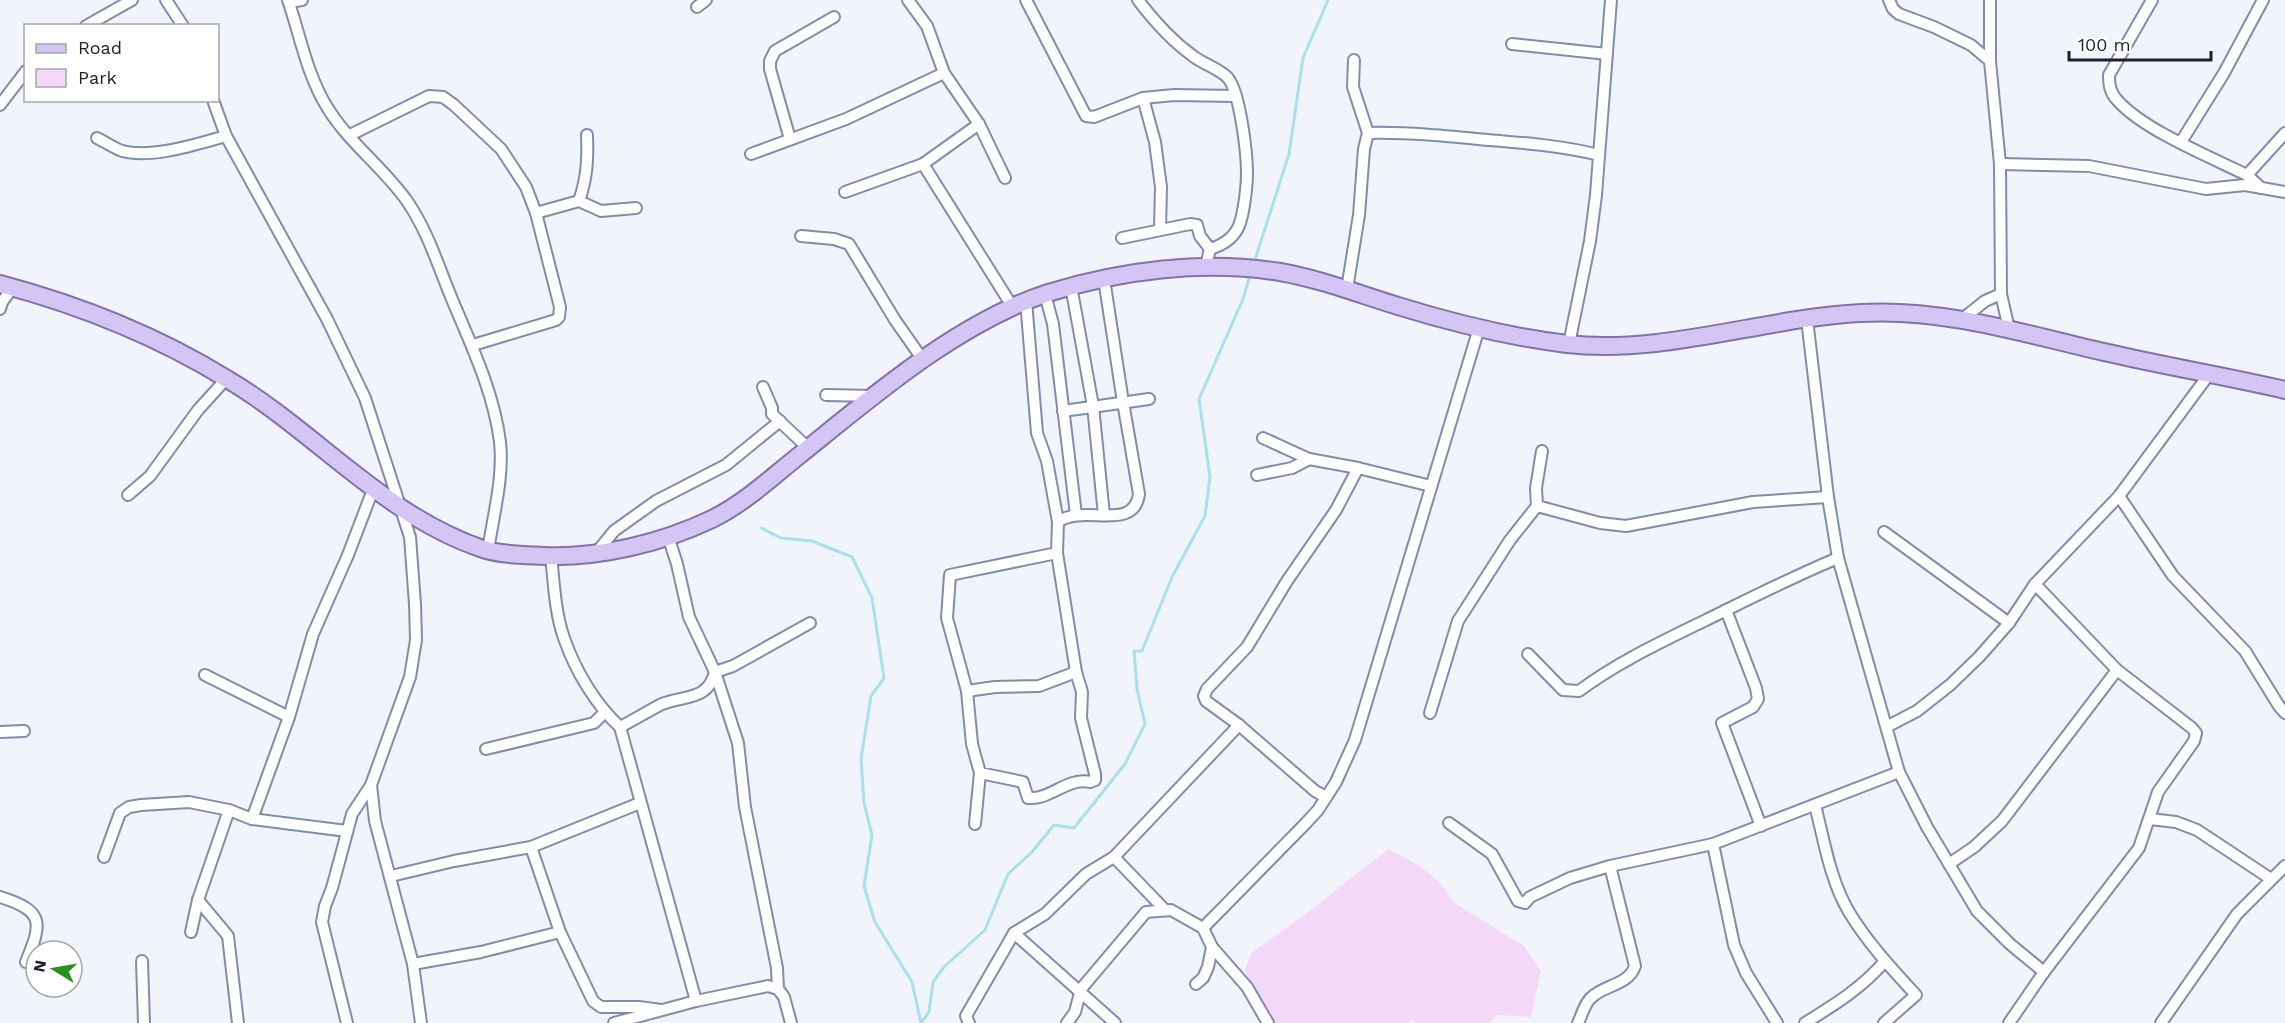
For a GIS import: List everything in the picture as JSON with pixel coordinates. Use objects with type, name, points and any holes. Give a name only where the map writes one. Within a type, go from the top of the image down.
[{"type":"main road","points":[[7,285],[53,299],[114,322],[227,378],[274,410],[400,508],[440,530],[488,551],[551,556],[625,547],[668,536],[716,517],[750,494],[875,396],[955,338],[1019,304],[1045,294],[1104,279],[1179,267],[1242,267],[1312,279],[1479,328],[1569,344],[1602,346],[1647,342],[1864,312],[1907,314],[2009,328],[2107,353],[2285,390]]},
{"type":"street","points":[[90,24],[132,0]]},
{"type":"street","points":[[166,0],[182,24]]},
{"type":"street","points":[[302,0],[289,1],[314,82],[328,108],[407,202],[433,246],[454,304],[473,345],[494,411],[500,444],[499,479],[488,551]]},
{"type":"street","points":[[908,0],[927,26],[944,73],[979,124],[1005,178]]},
{"type":"street","points":[[1026,0],[1086,116],[1094,117],[1143,98],[1174,95],[1236,96]]},
{"type":"street","points":[[1138,0],[1153,21],[1192,56],[1228,78],[1236,96],[1244,136],[1247,174],[1239,224],[1232,236],[1222,245],[1210,249]]},
{"type":"street","points":[[1569,344],[1590,241],[1611,0]]},
{"type":"street","points":[[1889,0],[1893,9],[1899,14],[1934,27],[1971,45],[1990,61]]},
{"type":"street","points":[[1990,0],[1990,61],[2000,164],[2001,294],[2009,328]]},
{"type":"street","points":[[2152,0],[2109,75],[2109,86],[2116,99],[2137,118],[2247,175],[2263,190]]},
{"type":"street","points":[[2181,142],[2224,73],[2263,0]]},
{"type":"street","points":[[790,139],[770,69],[771,56],[775,51],[834,17]]},
{"type":"street","points":[[1512,44],[1607,54]]},
{"type":"street","points":[[1347,289],[1359,215],[1364,149],[1368,133],[1353,87],[1354,60]]},
{"type":"street","points":[[751,154],[846,119],[944,73]]},
{"type":"street","points":[[0,105],[24,74]]},
{"type":"street","points":[[350,135],[429,96],[443,97],[501,149],[526,187],[536,213],[560,307],[559,317],[473,345]]},
{"type":"street","points":[[1143,98],[1155,142],[1161,187],[1160,229]]},
{"type":"street","points":[[214,102],[226,136],[327,319],[365,398],[410,537],[416,640],[410,677],[370,785],[352,814],[322,922],[346,1023]]},
{"type":"street","points":[[845,192],[923,164],[979,124]]},
{"type":"street","points":[[1368,133],[1409,132],[1513,142],[1599,155]]},
{"type":"street","points":[[2247,175],[2285,134]]},
{"type":"street","points":[[579,201],[587,172],[587,135]]},
{"type":"street","points":[[97,138],[123,151],[145,153],[188,146],[226,136]]},
{"type":"street","points":[[923,164],[1019,304],[1037,433],[1047,461],[1058,522],[1058,553],[1076,672],[1082,692],[1081,718],[1095,780],[1090,782],[1078,780],[1037,799],[1028,798],[1023,782],[980,773]]},
{"type":"street","points":[[2000,164],[2089,166],[2206,189],[2245,185],[2263,190],[2285,192]]},
{"type":"street","points":[[536,213],[579,201],[601,211],[636,208]]},
{"type":"street","points":[[1122,238],[1191,224],[1197,225],[1200,237],[1210,249]]},
{"type":"street","points":[[801,236],[834,239],[849,244],[895,320],[923,360]]},
{"type":"street","points":[[1206,266],[1210,249]]},
{"type":"street","points":[[1058,522],[1065,516],[1119,516],[1133,511],[1138,504],[1139,494],[1104,279]]},
{"type":"street","points":[[0,309],[7,285]]},
{"type":"street","points":[[1071,286],[1093,406],[1104,515]]},
{"type":"street","points":[[1045,294],[1053,324],[1076,515]]},
{"type":"street","points":[[1960,321],[1985,301],[2001,294]]},
{"type":"street","points":[[1808,319],[1828,497],[1838,558],[1888,726],[1899,772],[1927,827],[1977,911],[2010,944],[2044,972]]},
{"type":"street","points":[[1203,928],[1306,823],[1336,782],[1355,740],[1479,328]]},
{"type":"street","points":[[1888,726],[1917,711],[1950,685],[1979,657],[2008,623],[2035,584],[2119,496],[2210,373]]},
{"type":"street","points":[[128,495],[150,476],[198,410],[227,378]]},
{"type":"street","points":[[763,387],[772,408],[772,414],[808,448]]},
{"type":"street","points":[[826,395],[875,396]]},
{"type":"street","points":[[1063,411],[1149,399]]},
{"type":"street","points":[[597,552],[614,531],[656,501],[726,465],[780,421]]},
{"type":"street","points":[[1263,438],[1309,459],[1358,468],[1431,486]]},
{"type":"street","points":[[1430,713],[1464,608],[1510,540],[1537,506],[1536,488],[1542,451]]},
{"type":"street","points":[[1257,475],[1292,468],[1309,459]]},
{"type":"street","points":[[1326,797],[1315,791],[1239,725],[1206,701],[1204,696],[1207,689],[1247,647],[1287,581],[1336,510],[1358,468]]},
{"type":"street","points":[[252,819],[289,717],[314,634],[374,488]]},
{"type":"street","points":[[2119,496],[2173,576],[2245,651],[2278,706],[2285,713]]},
{"type":"street","points":[[1537,506],[1600,523],[1626,526],[1753,502],[1828,497]]},
{"type":"street","points":[[1884,532],[2008,623]]},
{"type":"street","points":[[668,536],[689,618],[715,672],[738,743],[745,807],[777,968],[778,989],[784,997],[791,1023]]},
{"type":"street","points":[[975,824],[980,773],[972,744],[967,692],[947,618],[950,574],[1058,553]]},
{"type":"street","points":[[551,556],[558,614],[564,638],[604,713],[620,727],[696,1001]]},
{"type":"street","points":[[1528,654],[1563,690],[1580,691],[1640,653],[1781,582],[1838,558]]},
{"type":"street","points":[[2009,1023],[2044,972],[2139,848],[2158,792],[2194,741],[2196,733],[2117,670],[2035,584]]},
{"type":"street","points":[[1726,610],[1756,688],[1758,699],[1753,707],[1722,723],[1761,826]]},
{"type":"street","points":[[715,672],[733,666],[810,623]]},
{"type":"street","points":[[1949,864],[1974,847],[2002,820],[2117,670]]},
{"type":"street","points":[[620,727],[664,704],[698,695],[712,683],[715,672]]},
{"type":"street","points":[[967,692],[995,687],[1039,686],[1076,672]]},
{"type":"street","points":[[205,675],[289,717]]},
{"type":"street","points":[[486,749],[594,723],[604,713]]},
{"type":"street","points":[[969,1023],[966,1016],[1014,933],[1045,914],[1086,874],[1114,857],[1239,725]]},
{"type":"street","points":[[0,732],[24,731]]},
{"type":"street","points":[[1449,823],[1492,854],[1518,901],[1525,903],[1530,897],[1570,878],[1610,866],[1713,844],[1899,772]]},
{"type":"street","points":[[370,785],[375,821],[413,964],[421,1023]]},
{"type":"street","points":[[104,857],[120,813],[129,807],[141,805],[189,802],[229,810],[252,819],[347,831]]},
{"type":"street","points":[[391,876],[454,861],[531,847],[640,803]]},
{"type":"street","points":[[1815,806],[1831,870],[1848,911],[1885,961],[1916,995],[1884,1023]]},
{"type":"street","points":[[191,932],[198,900],[229,810]]},
{"type":"street","points":[[2150,819],[2176,822],[2198,830],[2271,879]]},
{"type":"street","points":[[1713,844],[1734,945],[1746,973],[1777,1023]]},
{"type":"street","points":[[531,847],[560,932],[597,1005],[661,1010]]},
{"type":"street","points":[[1114,857],[1164,910]]},
{"type":"street","points":[[1578,1023],[1591,997],[1633,973],[1635,966],[1610,866]]},
{"type":"street","points":[[2161,1023],[2238,914],[2285,866]]},
{"type":"street","points":[[0,897],[22,904],[29,909],[38,933],[36,939]]},
{"type":"street","points":[[198,900],[228,936],[238,1023]]},
{"type":"street","points":[[1067,1023],[1076,1012],[1079,993],[1146,912],[1164,910],[1171,910],[1203,928],[1212,947],[1247,987],[1268,1023]]},
{"type":"street","points":[[413,964],[481,952],[560,932]]},
{"type":"street","points":[[1014,933],[1115,1023]]},
{"type":"street","points":[[1196,984],[1203,978],[1208,967],[1212,947]]},
{"type":"street","points":[[1805,1023],[1855,990],[1885,961]]},
{"type":"street","points":[[142,962],[144,1023]]},
{"type":"street","points":[[614,1023],[696,1001],[768,986],[778,989]]},
{"type":"green space","points":[[1388,849],[1406,858],[1434,878],[1442,885],[1453,902],[1524,946],[1541,971],[1531,1017],[1497,1015],[1489,1023],[1416,1023],[1412,1020],[1408,1023],[1271,1023],[1245,970],[1251,953],[1311,910]]},
{"type":"waterway","points":[[1254,263],[1289,154],[1303,58],[1328,0]]},
{"type":"waterway","points":[[921,1023],[929,1012],[933,982],[944,967],[985,930],[1008,874],[1032,852],[1054,825],[1074,828],[1125,764],[1145,724],[1137,689],[1134,651],[1142,651],[1172,577],[1205,516],[1210,477],[1199,399],[1243,299],[1250,275]]},
{"type":"waterway","points":[[761,528],[781,538],[812,541],[852,557],[872,598],[884,678],[871,696],[861,759],[864,803],[872,835],[864,886],[875,922],[912,982],[921,1023]]}]
